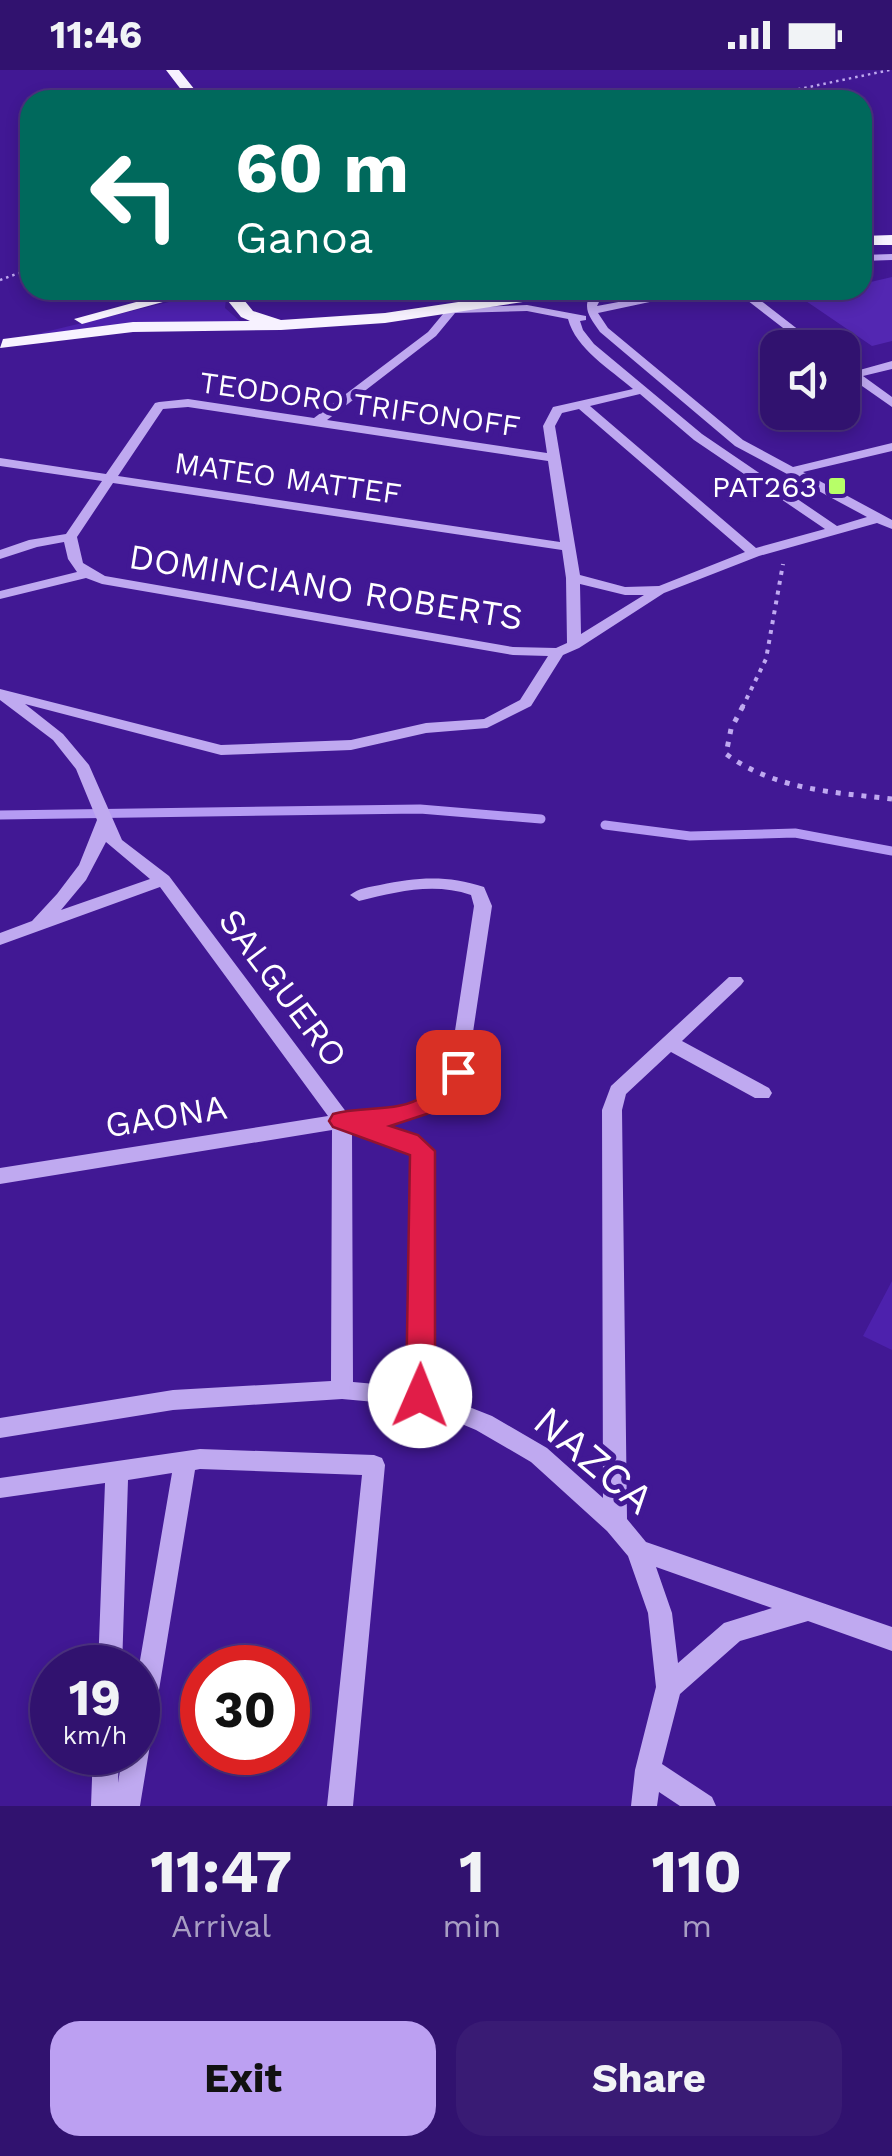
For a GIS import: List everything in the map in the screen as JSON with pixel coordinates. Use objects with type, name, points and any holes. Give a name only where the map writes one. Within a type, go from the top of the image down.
[{"type":"main road","points":[[172,70],[188,90]]},
{"type":"main road","points":[[1,344],[158,300]]},
{"type":"main road","points":[[236,300],[240,308],[258,319],[282,325]]},
{"type":"main road","points":[[1,344],[133,327],[282,325],[452,310],[510,300]]},
{"type":"street","points":[[592,300],[590,311],[604,330],[739,443],[886,521]]},
{"type":"street","points":[[590,311],[648,300]]},
{"type":"street","points":[[753,300],[794,330]]},
{"type":"street","points":[[317,422],[432,334],[452,310],[515,307],[573,315],[604,330]]},
{"type":"street","points":[[573,315],[578,331],[590,346],[642,390],[750,476],[835,530]]},
{"type":"street","points":[[860,369],[892,365]]},
{"type":"street","points":[[860,379],[892,403]]},
{"type":"street","points":[[566,648],[573,578],[549,426],[556,410],[642,390]]},
{"type":"street","name":"TEODORO TRIFONOFF","points":[[110,480],[159,406],[188,403],[553,458]]},
{"type":"street","points":[[580,404],[754,553]]},
{"type":"street","points":[[789,472],[892,447]]},
{"type":"street","name":"MATEO MATTEF","points":[[0,462],[568,547]]},
{"type":"street","points":[[0,595],[85,574],[72,559],[70,536],[110,480]]},
{"type":"street","points":[[0,693],[221,750],[351,745],[426,728],[487,723],[526,703],[566,648],[662,590],[754,553],[835,530],[886,521]]},
{"type":"street","points":[[0,555],[34,542],[70,536]]},
{"type":"street","name":"DOMINCIANO ROBERTS","points":[[85,574],[513,651],[566,648]]},
{"type":"street","points":[[573,578],[626,591],[662,590]]},
{"type":"street","name":"SALGUERO","points":[[0,693],[58,737],[83,768],[115,842],[163,880],[342,1121],[342,1390]]},
{"type":"street","points":[[37,925],[72,890],[95,858],[104,822]]},
{"type":"street","points":[[0,939],[163,880]]},
{"type":"street","name":"GAONA","points":[[0,1176],[393,1116],[434,1102],[458,1072],[483,906],[478,891],[454,881],[422,881],[359,895]]},
{"type":"street","points":[[615,1523],[612,1110],[618,1091],[735,981]]},
{"type":"street","points":[[670,1043],[762,1093]]},
{"type":"street","points":[[342,1121],[409,1142],[422,1151],[420,1396]]},
{"type":"street","name":"NAZCA","points":[[0,1428],[172,1400],[342,1390],[420,1396],[484,1423],[538,1454],[615,1523],[638,1550],[892,1639]]},
{"type":"street","points":[[155,1645],[186,1462]]},
{"type":"street","points":[[0,1488],[186,1462],[374,1465],[340,1806]]},
{"type":"street","points":[[111,1645],[117,1473]]},
{"type":"street","points":[[638,1550],[660,1613],[669,1687],[648,1770],[644,1806]]},
{"type":"street","points":[[669,1687],[733,1631],[806,1610]]},
{"type":"street","points":[[648,1770],[704,1806]]},
{"type":"street","points":[[104,1806],[105,1775]]},
{"type":"street","points":[[127,1806],[132,1775]]},
{"type":"path","points":[[795,90],[890,70]]},
{"type":"path","points":[[792,542],[775,585],[766,660],[726,738],[726,754],[749,774],[780,785],[892,799]]},
{"type":"shaded area","points":[[178,300],[226,300],[225,308],[241,322],[110,325],[24,337]]},
{"type":"shaded area","points":[[892,1281],[892,1350],[863,1336]]},
{"type":"building","points":[[892,277],[892,341],[872,346],[860,338],[860,330],[849,330],[804,300],[872,300],[872,282]]},
{"type":"waterway","points":[[0,815],[420,809],[541,819]]},
{"type":"waterway","points":[[605,825],[690,836],[795,833],[892,851]]},
{"type":"place","name":"PAT263","points":[[837,486]]},
{"type":"route","points":[[420,1396],[422,1151],[409,1142],[342,1121],[393,1116],[434,1102],[458,1072]]}]
